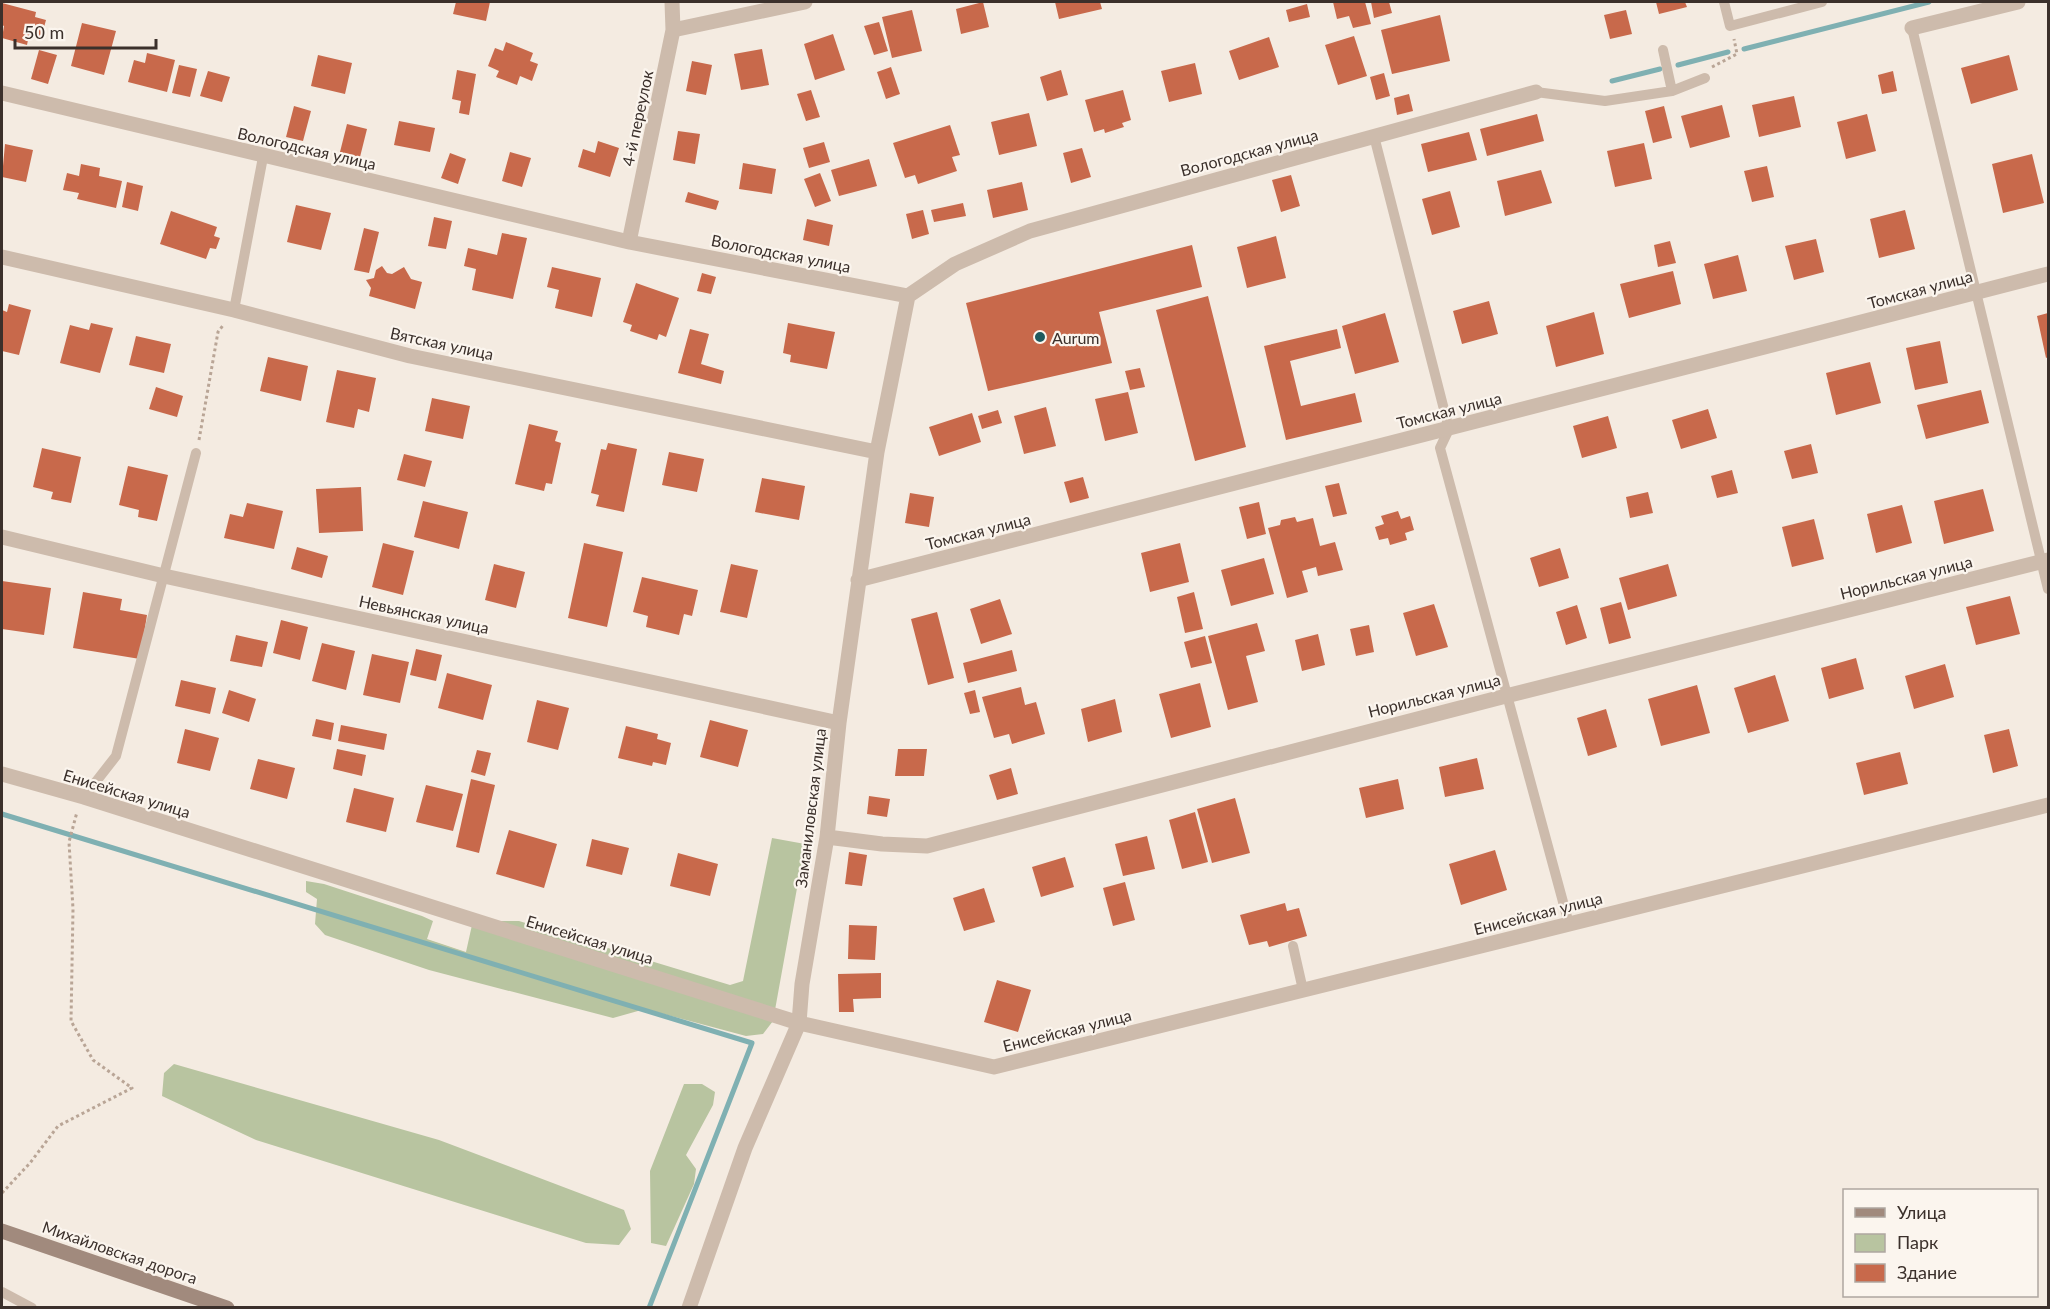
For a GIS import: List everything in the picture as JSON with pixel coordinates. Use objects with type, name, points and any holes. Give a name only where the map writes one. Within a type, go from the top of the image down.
[{"type":"street","name":"4-й переулок","points":[[629,242],[673,30],[672,2]]},
{"type":"street","points":[[673,30],[805,2]]},
{"type":"street","points":[[1912,28],[2018,2]]},
{"type":"street","name":"Вологодская улица","points":[[2,93],[263,157],[629,242],[908,296],[955,264],[1030,231],[1536,92]]},
{"type":"street","name":"Вятская улица","points":[[2,257],[234,310],[410,356],[877,452]]},
{"type":"street","name":"Томская улица","points":[[858,580],[2049,274]]},
{"type":"street","name":"Заманиловская улица","points":[[689,1308],[745,1148],[799,1023],[802,984],[827,837],[839,723],[877,452],[908,296]]},
{"type":"street","name":"Невьянская улица","points":[[2,537],[164,576],[839,723]]},
{"type":"street","name":"Норильская улица","points":[[827,837],[882,844],[927,846],[1506,696],[2045,560]]},
{"type":"street","name":"Енисейская улица","points":[[2,774],[84,797],[799,1023],[994,1067],[2049,805]]},
{"type":"street","name":"Михайловская дорога","points":[[2,1231],[227,1308]]},
{"type":"lane","points":[[1724,2],[1730,26],[1822,2]]},
{"type":"lane","points":[[1912,28],[1976,292],[2045,560],[2049,589]]},
{"type":"lane","points":[[1663,50],[1672,91]]},
{"type":"lane","points":[[1536,92],[1605,101],[1672,91],[1705,78]]},
{"type":"lane","points":[[1374,136],[1449,429],[1440,448],[1569,924]]},
{"type":"lane","points":[[234,310],[263,157]]},
{"type":"lane","points":[[84,797],[116,756],[196,453]]},
{"type":"lane","points":[[1293,946],[1303,990]]},
{"type":"lane","points":[[2,1292],[32,1308]]},
{"type":"path","points":[[1705,78],[1714,64],[1737,54],[1730,26]]},
{"type":"path","points":[[196,453],[218,332],[234,310]]},
{"type":"path","points":[[2,1192],[30,1163],[58,1126],[132,1088],[93,1060],[71,1021],[73,909],[69,842],[76,815],[84,797]]},
{"type":"green space","points":[[772,838],[805,844],[773,1021],[763,1034],[746,1036],[645,1009],[613,1018],[429,970],[325,935],[315,924],[317,899],[306,892],[306,881],[324,884],[422,916],[433,921],[427,939],[466,952],[472,925],[481,921],[519,921],[730,985],[743,981]]},
{"type":"green space","points":[[174,1064],[439,1140],[624,1210],[631,1229],[619,1245],[586,1243],[256,1140],[162,1096],[164,1073]]},
{"type":"green space","points":[[684,1084],[702,1084],[715,1092],[713,1105],[686,1155],[696,1169],[694,1184],[666,1246],[651,1243],[650,1171]]},
{"type":"building","points":[[456,2],[490,2],[486,21],[453,14]]},
{"type":"building","points":[[983,2],[989,27],[961,34],[956,9]]},
{"type":"building","points":[[1055,2],[1100,2],[1102,9],[1059,19]]},
{"type":"building","points":[[1333,2],[1365,2],[1371,24],[1353,28],[1349,16],[1337,19]]},
{"type":"building","points":[[1371,2],[1389,2],[1392,13],[1374,18]]},
{"type":"building","points":[[1656,2],[1685,2],[1687,7],[1659,14]]},
{"type":"building","points":[[2,3],[36,12],[35,17],[46,20],[41,38],[29,35],[27,45],[2,38],[4,26],[2,25]]},
{"type":"building","points":[[1307,4],[1310,17],[1289,22],[1286,10]]},
{"type":"building","points":[[912,10],[922,51],[892,58],[882,17]]},
{"type":"building","points":[[1626,10],[1632,34],[1610,39],[1604,15]]},
{"type":"building","points":[[1440,15],[1450,61],[1392,74],[1381,30]]},
{"type":"building","points":[[879,22],[888,51],[874,55],[864,26]]},
{"type":"building","points":[[82,23],[116,31],[104,75],[71,66]]},
{"type":"building","points":[[833,34],[845,70],[815,80],[804,44]]},
{"type":"building","points":[[1354,36],[1367,76],[1338,85],[1325,45]]},
{"type":"building","points":[[1269,37],[1279,67],[1239,80],[1229,51]]},
{"type":"building","points":[[506,42],[533,53],[530,61],[538,64],[532,81],[520,76],[517,85],[496,77],[499,71],[488,66],[495,48],[503,51]]},
{"type":"building","points":[[762,49],[769,85],[741,90],[734,54]]},
{"type":"building","points":[[39,50],[57,55],[48,84],[31,79]]},
{"type":"building","points":[[147,53],[175,60],[167,92],[128,82],[134,60],[145,63]]},
{"type":"building","points":[[318,55],[352,63],[345,94],[311,86]]},
{"type":"building","points":[[2009,55],[2018,90],[1971,104],[1961,68]]},
{"type":"building","points":[[692,61],[712,65],[706,95],[686,91]]},
{"type":"building","points":[[1195,63],[1202,94],[1169,102],[1161,71]]},
{"type":"building","points":[[179,65],[197,69],[190,97],[172,93]]},
{"type":"building","points":[[891,67],[900,94],[886,99],[877,72]]},
{"type":"building","points":[[457,70],[476,74],[469,115],[459,113],[461,101],[452,99]]},
{"type":"building","points":[[1061,70],[1068,95],[1047,101],[1040,77]]},
{"type":"building","points":[[208,71],[230,77],[222,102],[200,96]]},
{"type":"building","points":[[1893,71],[1897,91],[1882,94],[1878,75]]},
{"type":"building","points":[[1384,73],[1390,96],[1376,100],[1370,77]]},
{"type":"building","points":[[811,90],[820,117],[806,121],[797,94]]},
{"type":"building","points":[[1123,90],[1131,120],[1122,123],[1124,127],[1105,133],[1104,129],[1094,132],[1085,100]]},
{"type":"building","points":[[1409,94],[1413,111],[1397,115],[1394,98]]},
{"type":"building","points":[[1794,96],[1801,127],[1759,137],[1752,105]]},
{"type":"building","points":[[1722,105],[1730,137],[1690,148],[1681,116]]},
{"type":"building","points":[[294,106],[311,111],[303,141],[286,137]]},
{"type":"building","points":[[1664,106],[1672,138],[1653,143],[1645,111]]},
{"type":"building","points":[[1029,113],[1037,146],[999,155],[991,122]]},
{"type":"building","points":[[1537,114],[1544,141],[1487,156],[1480,129]]},
{"type":"building","points":[[1867,114],[1876,151],[1846,159],[1837,122]]},
{"type":"building","points":[[399,121],[435,128],[430,152],[394,145]]},
{"type":"building","points":[[347,124],[367,129],[360,157],[340,152]]},
{"type":"building","points":[[950,125],[960,155],[952,157],[957,171],[918,184],[915,175],[905,178],[893,143]]},
{"type":"building","points":[[678,131],[700,134],[695,164],[673,160]]},
{"type":"building","points":[[1469,132],[1477,160],[1428,172],[1421,144]]},
{"type":"building","points":[[598,141],[619,148],[610,177],[578,167],[583,149],[595,153]]},
{"type":"building","points":[[824,142],[830,162],[809,168],[803,148]]},
{"type":"building","points":[[1644,143],[1652,179],[1615,187],[1607,151]]},
{"type":"building","points":[[5,144],[33,150],[26,182],[2,177]]},
{"type":"building","points":[[1082,148],[1091,177],[1071,183],[1063,153]]},
{"type":"building","points":[[510,152],[531,158],[522,187],[502,181]]},
{"type":"building","points":[[450,153],[466,159],[458,184],[441,178]]},
{"type":"building","points":[[2032,154],[2044,203],[2003,213],[1992,164]]},
{"type":"building","points":[[869,159],[877,186],[839,196],[831,170]]},
{"type":"building","points":[[743,163],[776,169],[772,194],[739,189]]},
{"type":"building","points":[[81,164],[100,168],[99,176],[122,181],[116,208],[77,199],[79,193],[63,190],[67,173],[79,176]]},
{"type":"building","points":[[1767,166],[1774,197],[1752,202],[1744,171]]},
{"type":"building","points":[[1541,170],[1552,203],[1505,216],[1497,181]]},
{"type":"building","points":[[820,173],[831,201],[815,207],[804,179]]},
{"type":"building","points":[[1291,175],[1300,206],[1281,212],[1272,180]]},
{"type":"building","points":[[127,182],[143,186],[138,211],[122,207]]},
{"type":"building","points":[[1022,182],[1028,210],[993,218],[987,190]]},
{"type":"building","points":[[1450,191],[1460,227],[1432,235],[1422,199]]},
{"type":"building","points":[[688,192],[719,201],[716,210],[685,202]]},
{"type":"building","points":[[963,203],[966,216],[934,222],[931,210]]},
{"type":"building","points":[[296,205],[331,213],[321,250],[287,242]]},
{"type":"building","points":[[923,210],[929,234],[912,239],[906,214]]},
{"type":"building","points":[[1905,210],[1915,249],[1879,258],[1870,219]]},
{"type":"building","points":[[171,211],[217,227],[214,236],[220,238],[216,249],[210,248],[206,259],[160,244]]},
{"type":"building","points":[[434,217],[452,221],[446,249],[428,246]]},
{"type":"building","points":[[807,219],[833,225],[829,246],[803,240]]},
{"type":"building","points":[[364,228],[379,232],[369,273],[354,270]]},
{"type":"building","points":[[502,233],[527,238],[513,299],[472,290],[476,269],[464,266],[468,248],[497,255]]},
{"type":"building","points":[[1276,236],[1286,278],[1247,288],[1237,247]]},
{"type":"building","points":[[1816,239],[1824,272],[1794,280],[1785,246]]},
{"type":"building","points":[[1670,241],[1676,263],[1658,267],[1654,245]]},
{"type":"building","name":"Aurum","points":[[1192,245],[1202,287],[1099,312],[1112,363],[988,391],[966,303]]},
{"type":"building","points":[[1738,255],[1747,291],[1713,299],[1704,264]]},
{"type":"building","points":[[382,266],[387,273],[392,274],[404,267],[411,279],[422,282],[415,309],[369,296],[371,288],[366,280],[374,278],[376,270]]},
{"type":"building","points":[[552,267],[601,278],[592,317],[555,308],[559,290],[547,287]]},
{"type":"building","points":[[1673,271],[1681,304],[1629,318],[1620,284]]},
{"type":"building","points":[[702,273],[716,277],[711,294],[697,291]]},
{"type":"building","points":[[636,283],[679,298],[666,337],[659,334],[657,340],[630,331],[632,325],[623,322]]},
{"type":"building","points":[[1208,296],[1246,447],[1195,461],[1156,310]]},
{"type":"building","points":[[1489,301],[1498,334],[1462,344],[1453,311]]},
{"type":"building","points":[[9,304],[31,310],[19,355],[2,351],[2,310],[7,312]]},
{"type":"building","points":[[1594,312],[1604,354],[1556,367],[1546,326]]},
{"type":"building","points":[[1385,313],[1399,362],[1355,374],[1342,326]]},
{"type":"building","points":[[2048,313],[2048,357],[2046,358],[2037,316]]},
{"type":"building","points":[[91,323],[113,328],[100,373],[60,363],[70,325],[89,330]]},
{"type":"building","points":[[788,323],[835,332],[827,369],[790,362],[791,355],[783,353]]},
{"type":"building","points":[[690,329],[709,334],[701,364],[724,371],[721,384],[678,373]]},
{"type":"building","points":[[1337,329],[1341,348],[1290,361],[1301,406],[1355,393],[1362,422],[1286,440],[1264,346]]},
{"type":"building","points":[[136,336],[171,344],[164,373],[129,365]]},
{"type":"building","points":[[1940,341],[1948,383],[1915,390],[1906,348]]},
{"type":"building","points":[[268,357],[308,366],[301,401],[260,391]]},
{"type":"building","points":[[1870,362],[1881,403],[1836,415],[1826,373]]},
{"type":"building","points":[[1140,368],[1145,387],[1130,390],[1125,371]]},
{"type":"building","points":[[337,370],[376,378],[369,412],[358,409],[354,428],[326,422]]},
{"type":"building","points":[[156,387],[183,396],[177,417],[149,409]]},
{"type":"building","points":[[1981,390],[1989,423],[1926,439],[1917,405]]},
{"type":"building","points":[[1128,392],[1138,433],[1105,441],[1095,399]]},
{"type":"building","points":[[432,398],[470,406],[463,439],[425,431]]},
{"type":"building","points":[[1046,407],[1056,446],[1024,454],[1014,416]]},
{"type":"building","points":[[1708,409],[1717,438],[1681,449],[1672,420]]},
{"type":"building","points":[[998,410],[1002,423],[982,429],[978,416]]},
{"type":"building","points":[[972,413],[981,442],[939,456],[929,427]]},
{"type":"building","points":[[1608,416],[1617,448],[1582,458],[1573,426]]},
{"type":"building","points":[[529,424],[558,431],[555,441],[561,443],[552,484],[546,483],[544,491],[515,484]]},
{"type":"building","points":[[608,443],[637,449],[624,512],[596,506],[599,495],[591,493],[601,449],[606,450]]},
{"type":"building","points":[[1811,444],[1818,473],[1792,479],[1784,451]]},
{"type":"building","points":[[42,448],[81,457],[71,503],[51,499],[53,492],[33,487]]},
{"type":"building","points":[[669,452],[704,459],[697,492],[662,485]]},
{"type":"building","points":[[404,454],[432,461],[425,487],[397,480]]},
{"type":"building","points":[[128,466],[168,475],[157,521],[138,517],[139,510],[119,505]]},
{"type":"building","points":[[1732,470],[1738,493],[1717,498],[1711,476]]},
{"type":"building","points":[[1083,477],[1089,498],[1070,503],[1064,482]]},
{"type":"building","points":[[762,478],[805,486],[799,520],[755,512]]},
{"type":"building","points":[[1339,483],[1347,514],[1333,517],[1325,486]]},
{"type":"building","points":[[361,487],[363,531],[319,533],[316,489]]},
{"type":"building","points":[[1983,489],[1994,531],[1944,544],[1934,501]]},
{"type":"building","points":[[1648,492],[1653,513],[1630,518],[1626,497]]},
{"type":"building","points":[[910,493],[934,497],[929,527],[905,523]]},
{"type":"building","points":[[423,501],[468,512],[459,549],[414,537]]},
{"type":"building","points":[[1259,502],[1266,534],[1247,539],[1239,507]]},
{"type":"building","points":[[247,503],[283,511],[274,549],[224,538],[230,514],[243,517]]},
{"type":"building","points":[[1902,505],[1912,543],[1876,553],[1867,514]]},
{"type":"building","points":[[1398,511],[1401,519],[1410,516],[1414,530],[1405,533],[1407,540],[1390,545],[1388,538],[1379,540],[1375,527],[1384,524],[1381,516]]},
{"type":"building","points":[[1295,517],[1297,522],[1313,518],[1320,546],[1335,542],[1343,570],[1318,576],[1316,567],[1302,571],[1308,592],[1287,598],[1268,528],[1280,525],[1281,520]]},
{"type":"building","points":[[1814,519],[1824,559],[1792,567],[1782,527]]},
{"type":"building","points":[[383,543],[414,551],[403,595],[372,587]]},
{"type":"building","points":[[584,543],[623,552],[607,627],[568,618]]},
{"type":"building","points":[[1180,543],[1189,582],[1150,592],[1141,553]]},
{"type":"building","points":[[297,547],[328,556],[322,578],[291,569]]},
{"type":"building","points":[[1560,548],[1569,578],[1539,587],[1530,558]]},
{"type":"building","points":[[1264,558],[1274,594],[1231,606],[1221,570]]},
{"type":"building","points":[[494,564],[525,572],[516,608],[485,600]]},
{"type":"building","points":[[731,564],[758,570],[747,618],[720,612]]},
{"type":"building","points":[[1668,564],[1677,596],[1628,610],[1619,578]]},
{"type":"building","points":[[642,577],[698,590],[692,616],[684,614],[679,635],[646,627],[648,616],[633,612]]},
{"type":"building","points":[[2,581],[51,588],[44,635],[2,629]]},
{"type":"building","points":[[83,592],[122,599],[120,610],[147,615],[140,659],[73,648]]},
{"type":"building","points":[[1194,592],[1203,629],[1185,633],[1177,597]]},
{"type":"building","points":[[2010,596],[2020,634],[1976,645],[1966,607]]},
{"type":"building","points":[[1000,599],[1012,634],[981,644],[970,609]]},
{"type":"building","points":[[1621,602],[1631,638],[1609,644],[1600,608]]},
{"type":"building","points":[[1434,604],[1448,647],[1416,656],[1403,613]]},
{"type":"building","points":[[1577,605],[1587,638],[1566,645],[1556,612]]},
{"type":"building","points":[[937,612],[954,678],[928,685],[911,619]]},
{"type":"building","points":[[281,620],[308,627],[300,660],[273,653]]},
{"type":"building","points":[[1257,623],[1265,651],[1246,656],[1258,702],[1228,710],[1208,636]]},
{"type":"building","points":[[1369,625],[1374,652],[1356,656],[1350,629]]},
{"type":"building","points":[[1318,634],[1325,665],[1302,671],[1295,640]]},
{"type":"building","points":[[236,635],[268,642],[262,667],[230,661]]},
{"type":"building","points":[[1205,636],[1212,663],[1191,668],[1184,642]]},
{"type":"building","points":[[322,643],[355,651],[346,690],[312,681]]},
{"type":"building","points":[[416,649],[442,655],[436,681],[410,675]]},
{"type":"building","points":[[1012,650],[1017,671],[968,683],[963,663]]},
{"type":"building","points":[[372,654],[409,662],[400,703],[363,695]]},
{"type":"building","points":[[1856,658],[1864,689],[1829,699],[1821,668]]},
{"type":"building","points":[[1945,664],[1954,697],[1914,709],[1905,676]]},
{"type":"building","points":[[447,673],[492,685],[483,720],[438,708]]},
{"type":"building","points":[[1775,675],[1789,721],[1748,733],[1734,688]]},
{"type":"building","points":[[181,680],[216,688],[210,714],[175,706]]},
{"type":"building","points":[[1200,683],[1211,727],[1171,738],[1159,694]]},
{"type":"building","points":[[1697,685],[1710,733],[1661,746],[1648,699]]},
{"type":"building","points":[[1021,687],[1025,705],[1036,702],[1045,734],[1012,744],[1009,734],[994,738],[982,697]]},
{"type":"building","points":[[229,690],[256,699],[249,722],[222,713]]},
{"type":"building","points":[[975,690],[980,712],[970,714],[964,693]]},
{"type":"building","points":[[1115,699],[1122,732],[1088,742],[1081,709]]},
{"type":"building","points":[[537,700],[569,708],[558,750],[527,742]]},
{"type":"building","points":[[1606,709],[1617,747],[1588,756],[1577,718]]},
{"type":"building","points":[[316,719],[334,723],[331,740],[312,736]]},
{"type":"building","points":[[710,720],[748,730],[738,767],[700,757]]},
{"type":"building","points":[[341,725],[387,734],[384,750],[338,741]]},
{"type":"building","points":[[626,726],[658,734],[657,739],[671,743],[666,765],[653,762],[652,766],[618,758]]},
{"type":"building","points":[[185,729],[219,738],[210,771],[177,763]]},
{"type":"building","points":[[2009,729],[2018,766],[1993,773],[1984,735]]},
{"type":"building","points":[[337,749],[366,755],[362,776],[333,769]]},
{"type":"building","points":[[898,749],[927,749],[924,776],[895,776]]},
{"type":"building","points":[[477,750],[491,753],[485,776],[471,772]]},
{"type":"building","points":[[1900,752],[1908,784],[1864,795],[1856,763]]},
{"type":"building","points":[[1477,758],[1484,789],[1445,797],[1439,767]]},
{"type":"building","points":[[258,759],[295,768],[287,799],[250,789]]},
{"type":"building","points":[[1011,768],[1018,794],[997,800],[989,775]]},
{"type":"building","points":[[471,779],[495,785],[479,853],[456,847]]},
{"type":"building","points":[[1398,779],[1404,809],[1366,818],[1359,788]]},
{"type":"building","points":[[426,785],[463,794],[453,831],[416,822]]},
{"type":"building","points":[[354,788],[394,798],[386,832],[346,822]]},
{"type":"building","points":[[869,796],[890,799],[887,817],[867,814]]},
{"type":"building","points":[[1235,798],[1250,853],[1212,863],[1197,809]]},
{"type":"building","points":[[1195,812],[1208,862],[1182,869],[1169,820]]},
{"type":"building","points":[[509,830],[557,844],[544,888],[496,874]]},
{"type":"building","points":[[1147,836],[1155,869],[1123,876],[1115,844]]},
{"type":"building","points":[[592,839],[629,848],[622,875],[586,866]]},
{"type":"building","points":[[1495,850],[1507,890],[1461,905],[1449,864]]},
{"type":"building","points":[[849,852],[867,855],[862,886],[845,884]]},
{"type":"building","points":[[678,853],[718,864],[710,896],[670,886]]},
{"type":"building","points":[[1065,857],[1074,887],[1041,897],[1032,867]]},
{"type":"building","points":[[1125,882],[1135,920],[1113,926],[1103,888]]},
{"type":"building","points":[[984,888],[995,922],[964,931],[953,898]]},
{"type":"building","points":[[1285,903],[1287,911],[1299,908],[1307,936],[1269,947],[1267,941],[1249,945],[1240,915]]},
{"type":"building","points":[[849,925],[877,926],[875,960],[848,959]]},
{"type":"building","points":[[881,973],[881,998],[853,999],[854,1012],[839,1012],[838,974]]},
{"type":"building","points":[[997,980],[1031,990],[1018,1032],[984,1022]]},
{"type":"waterway","points":[[1744,49],[1929,2]]},
{"type":"waterway","points":[[1678,65],[1728,52]]},
{"type":"waterway","points":[[1612,81],[1660,69]]},
{"type":"waterway","points":[[2,814],[752,1043],[649,1308]]},
{"type":"place","name":"Aurum","points":[[1040,337]]}]
